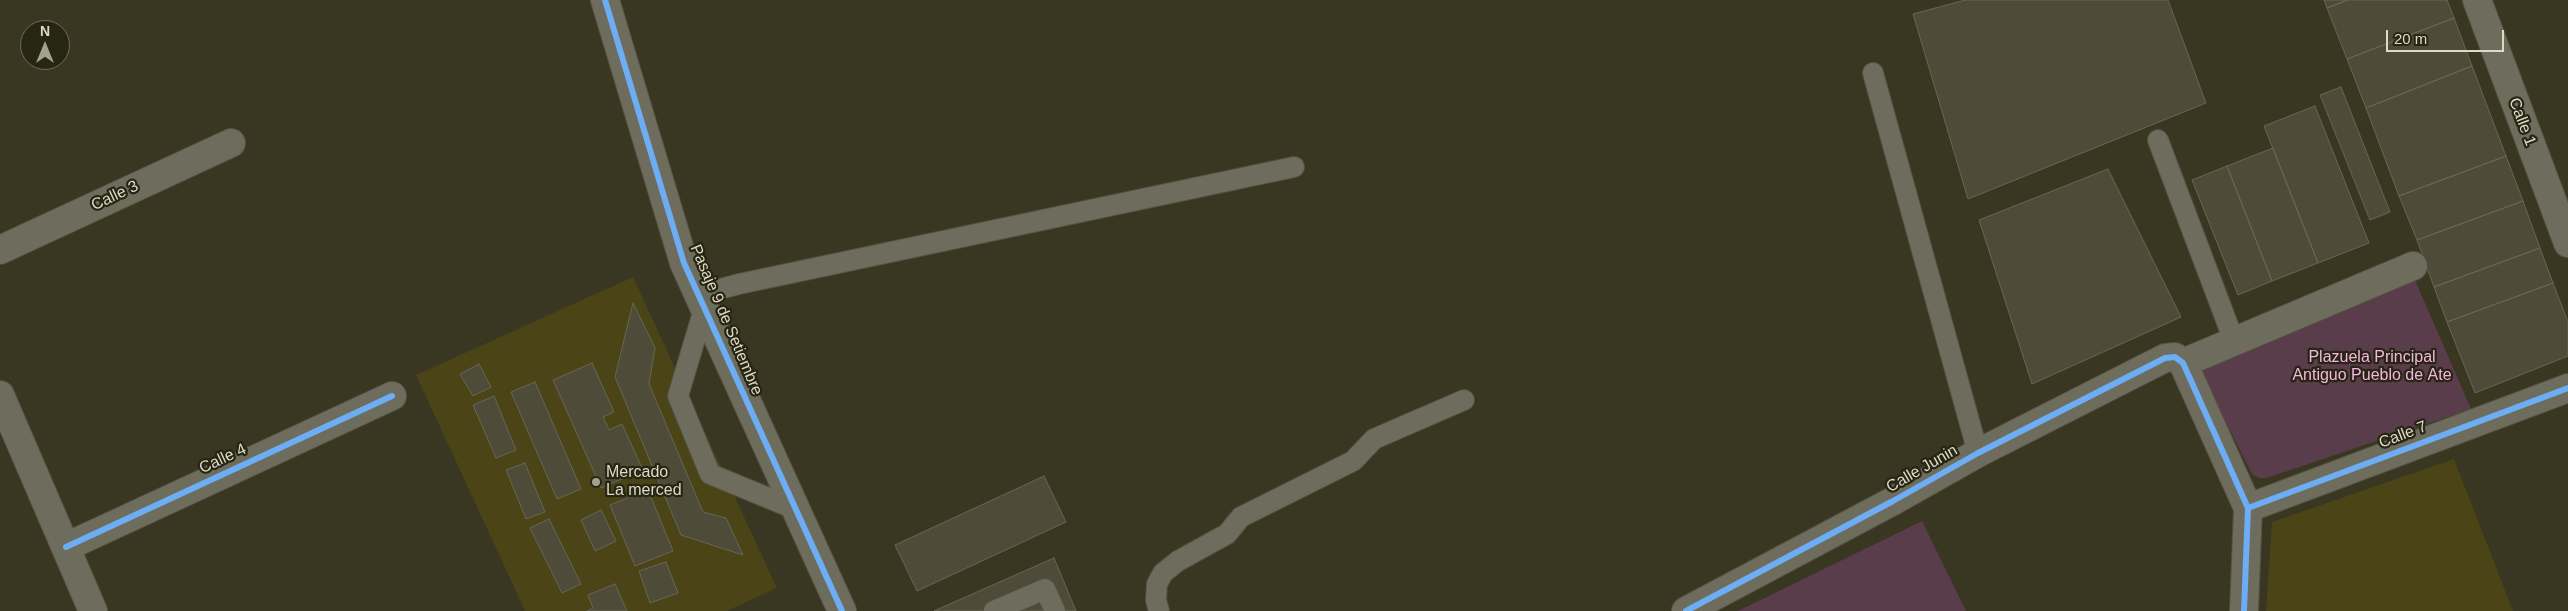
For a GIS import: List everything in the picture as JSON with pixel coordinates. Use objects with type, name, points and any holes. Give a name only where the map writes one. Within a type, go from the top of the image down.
[{"type":"street","name":"Pasaje 9 de Setiembre","points":[[605,0],[684,263],[842,611]]},
{"type":"street","name":"Calle 1","points":[[2477,0],[2568,243]]},
{"type":"street","name":"Calle 3","points":[[0,250],[231,143]]},
{"type":"street","name":"Calle Junin","points":[[1686,611],[1893,501],[1978,453],[2165,358],[2179,360],[2234,341],[2413,266]]},
{"type":"street","points":[[2179,360],[2248,508],[2244,611]]},
{"type":"street","name":"Calle 7","points":[[2248,508],[2568,388]]},
{"type":"street","points":[[0,395],[93,611]]},
{"type":"street","name":"Calle 4","points":[[66,547],[392,396]]},
{"type":"lane","points":[[1873,73],[1978,453]]},
{"type":"lane","points":[[2158,140],[2234,341]]},
{"type":"lane","points":[[795,508],[710,474],[678,396],[701,302],[739,284],[1294,167]]},
{"type":"lane","points":[[1159,611],[1156,600],[1157,584],[1163,573],[1178,561],[1220,538],[1241,517],[1353,461],[1374,439],[1464,400]]},
{"type":"lane","points":[[994,611],[1045,589],[1055,611]]},
{"type":"shaded area","name":"Mercado La merced","points":[[633,277],[777,588],[727,611],[525,611],[416,375]]},
{"type":"shaded area","points":[[2454,459],[2513,611],[2266,611],[2272,522]]},
{"type":"green space","name":"Plazuela Principal Antiguo Pueblo de Ate","points":[[2412,273],[2471,409],[2267,478],[2259,478],[2252,474],[2196,363]]},
{"type":"green space","points":[[1922,521],[1966,611],[1738,611]]},
{"type":"building","points":[[1965,0],[2168,0],[2206,103],[1968,199],[1913,14]]},
{"type":"building","points":[[2324,0],[2348,0],[2327,8]]},
{"type":"building","points":[[2348,0],[2447,0],[2454,18],[2347,59],[2327,8]]},
{"type":"building","points":[[2454,18],[2472,66],[2366,108],[2347,59]]},
{"type":"building","points":[[2472,66],[2506,156],[2399,196],[2366,108]]},
{"type":"building","points":[[2341,87],[2390,212],[2370,220],[2320,95]]},
{"type":"building","points":[[2315,106],[2369,243],[2318,263],[2264,126]]},
{"type":"building","points":[[2273,148],[2318,263],[2272,281],[2227,166]]},
{"type":"building","points":[[2506,156],[2523,201],[2417,240],[2399,196]]},
{"type":"building","points":[[2227,166],[2272,281],[2238,295],[2192,180]]},
{"type":"building","points":[[2108,169],[2181,317],[2032,384],[1979,220]]},
{"type":"building","points":[[2523,201],[2540,248],[2434,287],[2417,240]]},
{"type":"building","points":[[2540,248],[2553,283],[2447,322],[2434,287]]},
{"type":"building","points":[[2553,283],[2568,322],[2568,356],[2475,393],[2447,322]]},
{"type":"building","points":[[633,303],[655,348],[649,384],[703,512],[726,518],[743,555],[681,535],[615,377]]},
{"type":"building","points":[[592,363],[614,412],[603,417],[609,430],[622,424],[643,470],[601,488],[553,380]]},
{"type":"building","points":[[479,364],[491,387],[473,396],[460,374]]},
{"type":"building","points":[[535,382],[581,489],[557,499],[511,392]]},
{"type":"building","points":[[494,396],[516,450],[496,458],[473,405]]},
{"type":"building","points":[[525,463],[545,512],[526,519],[506,470]]},
{"type":"building","points":[[1044,476],[1066,522],[917,591],[895,545]]},
{"type":"building","points":[[648,490],[673,551],[635,566],[610,505]]},
{"type":"building","points":[[601,510],[616,541],[595,551],[581,520]]},
{"type":"building","points":[[549,519],[581,584],[562,593],[530,528]]},
{"type":"building","points":[[1054,558],[1076,611],[934,611]]},
{"type":"building","points":[[666,562],[678,593],[650,603],[639,571]]},
{"type":"building","points":[[615,584],[627,611],[587,611],[593,608],[588,595]]},
{"type":"cycle path","points":[[605,0],[684,263],[842,611]]},
{"type":"cycle path","points":[[1686,611],[1893,501],[1978,453],[2165,358],[2175,357],[2183,363],[2248,508],[2244,611]]},
{"type":"cycle path","points":[[2248,508],[2568,388]]},
{"type":"cycle path","points":[[66,547],[392,396]]},
{"type":"place","name":"Mercado La merced","points":[[596,482]]}]
